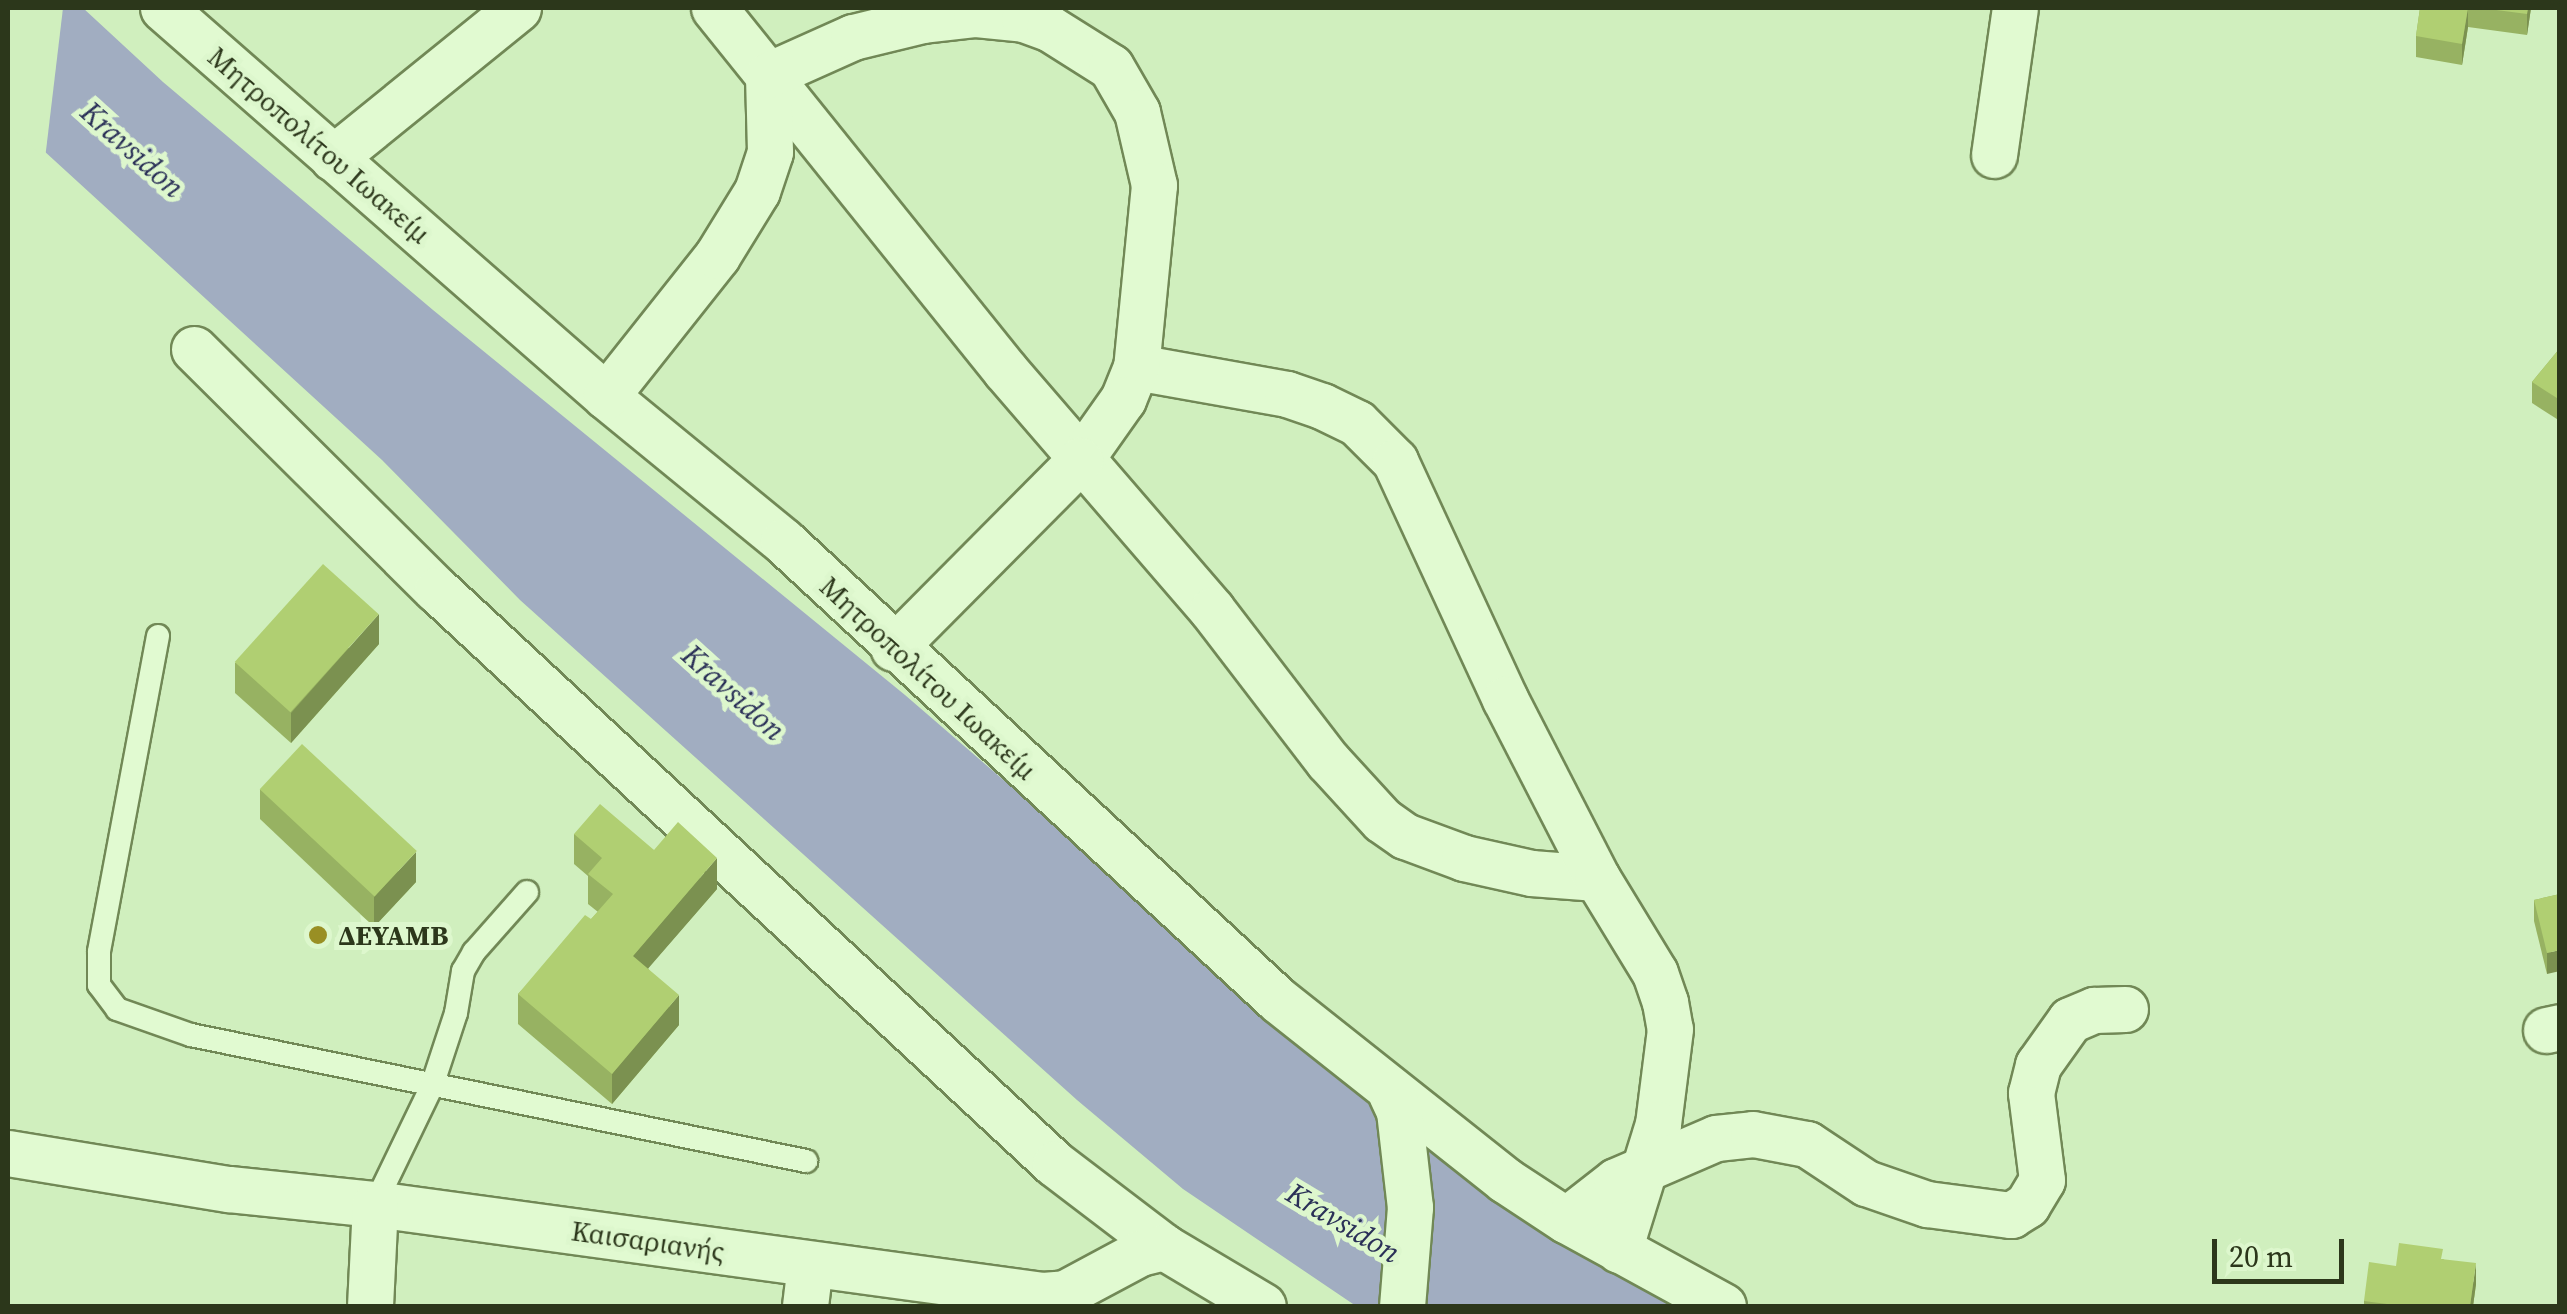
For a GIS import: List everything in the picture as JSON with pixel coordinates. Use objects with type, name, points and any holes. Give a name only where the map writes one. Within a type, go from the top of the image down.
[{"type":"street","name":"Μητροπολίτου Ιωακείμ","points":[[163,8],[606,396],[783,541],[893,648],[1395,1103],[1566,1220],[1724,1306]]},
{"type":"street","points":[[333,158],[518,8]]},
{"type":"street","points":[[714,8],[1080,460],[1212,610],[1328,761],[1382,820],[1405,836],[1464,858],[1531,872],[1597,878]]},
{"type":"street","points":[[1994,156],[2015,8]]},
{"type":"street","points":[[768,75],[853,37],[949,15],[1024,19],[1090,50],[1126,86],[1145,138],[1154,184],[1136,367],[1122,399],[1080,460],[893,648]]},
{"type":"street","points":[[606,396],[718,256],[758,191],[770,152],[768,75]]},
{"type":"street","points":[[194,349],[423,576],[1055,1164],[1164,1247],[1263,1306]]},
{"type":"street","points":[[1136,367],[1286,394],[1357,423],[1379,442],[1413,495],[1505,699],[1597,878],[1655,974],[1670,1029],[1658,1124],[1619,1250]]},
{"type":"street","points":[[1566,1220],[1616,1181],[1716,1138],[1754,1134],[1784,1136],[1832,1158],[1866,1183],[1928,1204],[2012,1214],[2028,1205],[2042,1180],[2032,1092],[2038,1065],[2070,1020],[2094,1010],[2125,1009]]},
{"type":"street","points":[[1395,1103],[1410,1207],[1402,1306]]},
{"type":"street","name":"Καισαριανής","points":[[8,1153],[229,1189],[376,1204],[807,1285],[1043,1295],[1074,1289],[1140,1253],[1164,1247]]},
{"type":"street","points":[[370,1306],[376,1204]]},
{"type":"lane","points":[[158,636],[99,952],[99,985],[106,1000],[125,1014],[159,1027],[806,1161]]},
{"type":"lane","points":[[376,1204],[432,1086],[456,1014],[464,971],[474,952],[526,892]]},
{"type":"water","name":"Kravsidon","points":[[8,8],[83,8],[163,82],[433,310],[905,695],[1386,1110],[1700,1306],[1356,1306],[1183,1189],[1077,1100],[520,600],[382,460],[8,118]]},
{"type":"pier","points":[[8,8],[63,8],[45,159],[8,124]]},
{"type":"building","points":[[2420,8],[2468,8],[2462,44],[2416,36]]},
{"type":"building","points":[[2481,8],[2528,8],[2527,14]]},
{"type":"building","points":[[2560,348],[2560,400],[2532,382]]},
{"type":"building","points":[[323,564],[379,614],[290,712],[235,662]]},
{"type":"building","points":[[302,744],[417,851],[375,896],[260,789]]},
{"type":"building","points":[[600,804],[654,850],[678,822],[717,858],[633,956],[679,995],[612,1074],[518,994],[585,915],[591,919],[613,894],[588,874],[602,858],[574,834]]},
{"type":"building","points":[[2560,894],[2560,950],[2547,953],[2534,900]]},
{"type":"building","points":[[2399,1243],[2443,1249],[2441,1259],[2476,1263],[2470,1306],[2387,1306],[2364,1301],[2369,1262],[2396,1266]]},
{"type":"place","name":"ΔΕΥΑΜΒ","points":[[318,935]]}]
